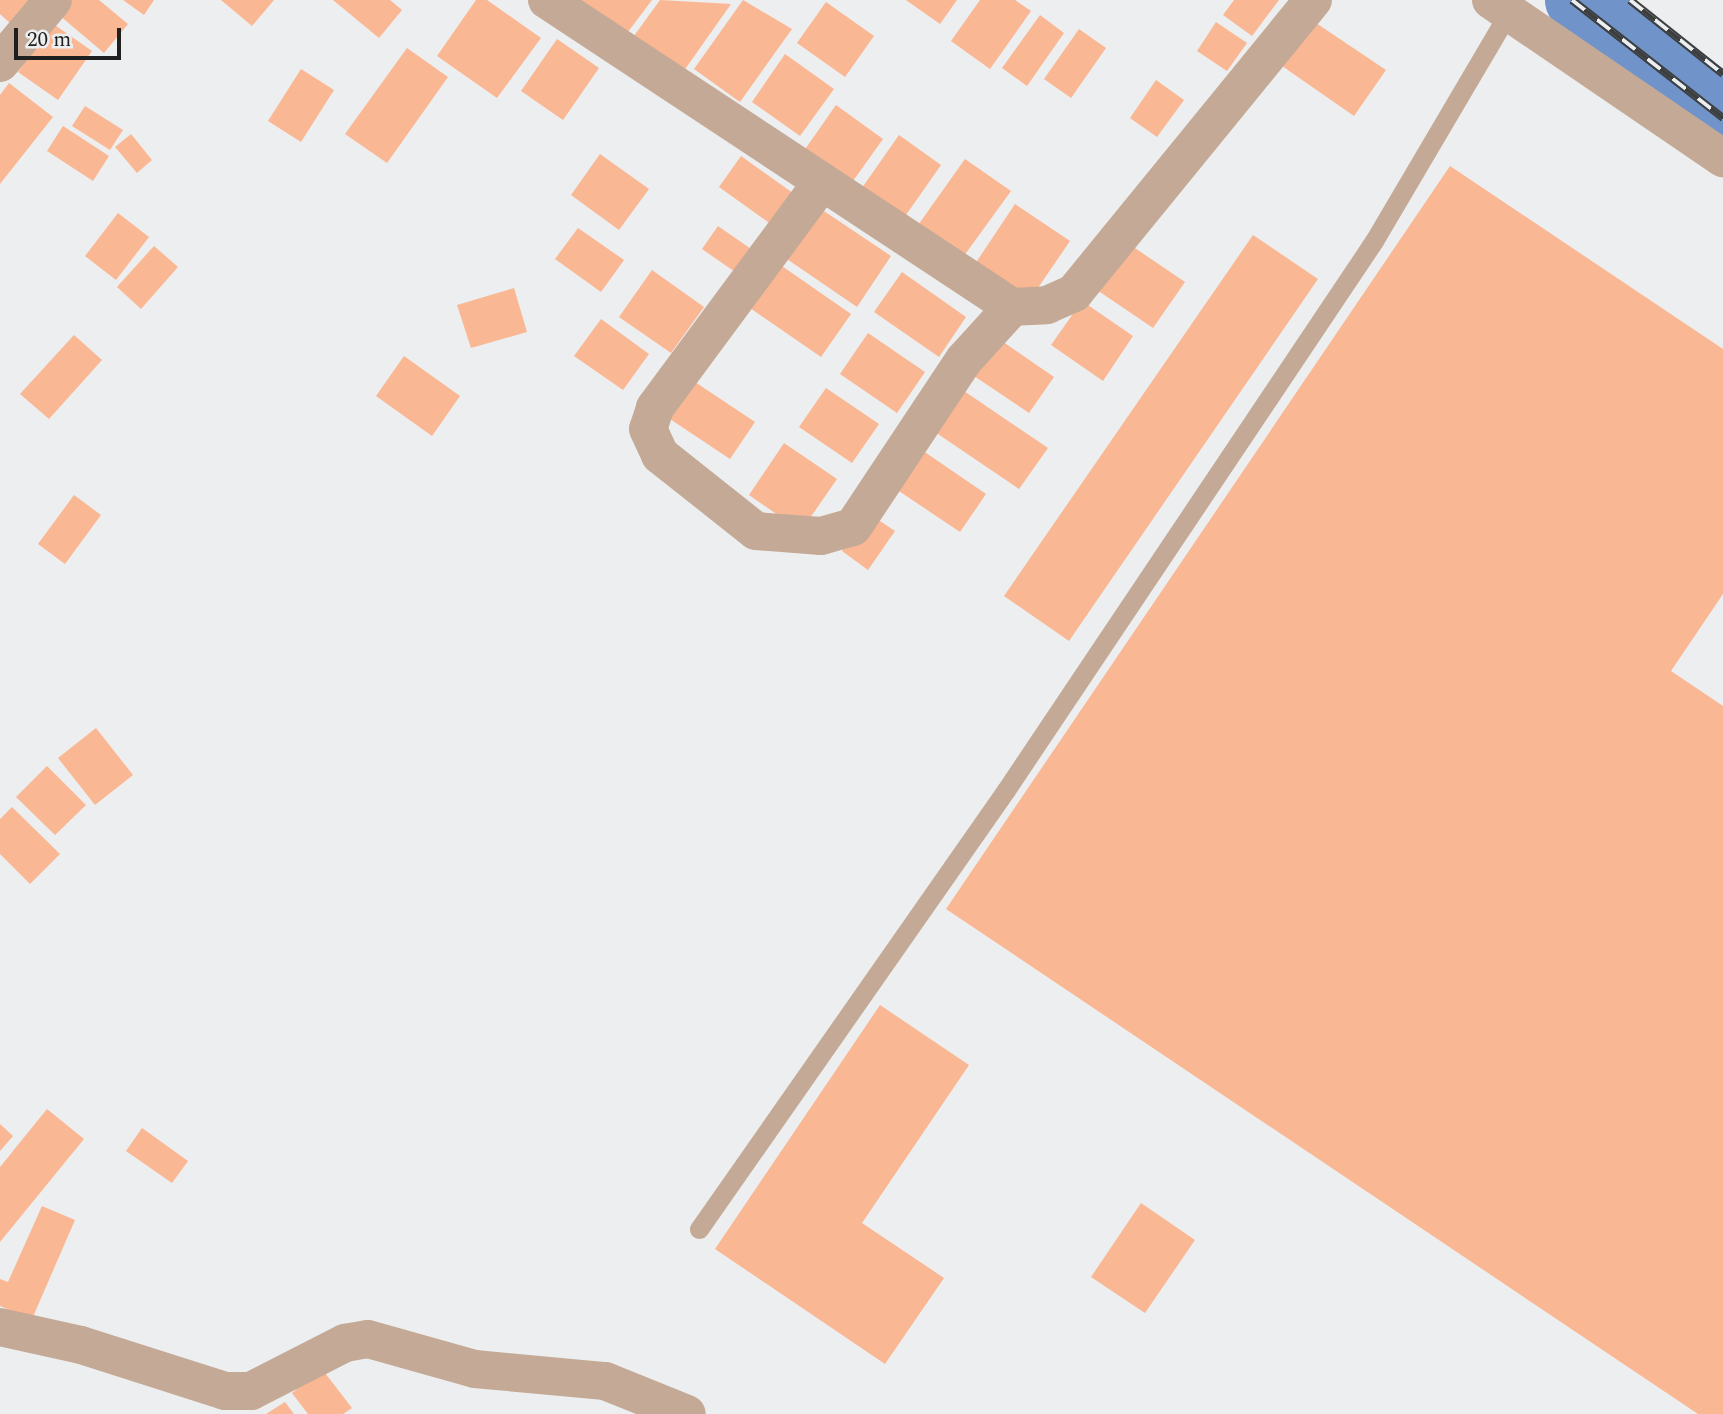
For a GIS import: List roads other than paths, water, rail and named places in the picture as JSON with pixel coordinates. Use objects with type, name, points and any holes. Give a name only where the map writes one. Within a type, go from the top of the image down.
[{"type":"street","points":[[0,62],[53,0]]},
{"type":"street","points":[[547,0],[1012,307],[1046,305],[1074,293],[1313,0]]},
{"type":"street","points":[[1500,6],[1723,158]]},
{"type":"street","points":[[822,182],[656,408],[648,429],[660,455],[756,531],[821,536],[853,527],[964,360],[1012,307]]},
{"type":"street","points":[[0,1327],[81,1345],[225,1391],[251,1391],[345,1343],[368,1339],[475,1369],[606,1381],[687,1414]]},
{"type":"lane","points":[[699,1229],[1006,790],[1366,252],[1500,6]]},
{"type":"waterway","points":[[1576,0],[1723,108]]},
{"type":"railway","points":[[1572,0],[1723,118]]},
{"type":"railway","points":[[1630,0],[1723,74]]}]
